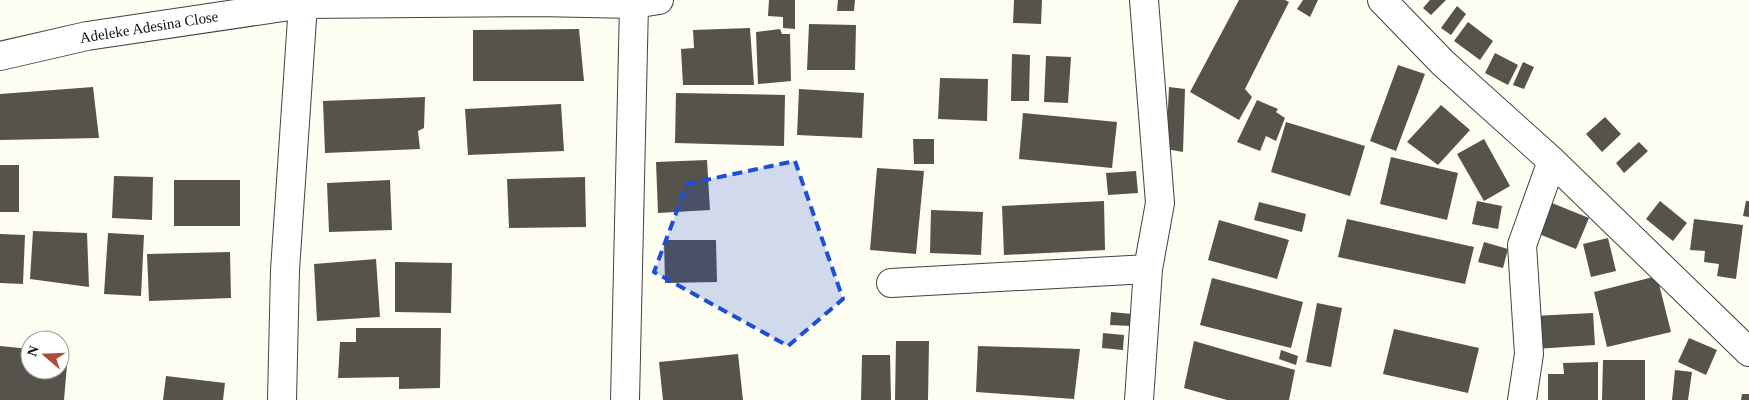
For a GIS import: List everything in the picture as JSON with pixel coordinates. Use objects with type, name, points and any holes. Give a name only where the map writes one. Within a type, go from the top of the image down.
[{"type":"street","points":[[1139,400],[1148,269],[1160,203],[1144,0]]},
{"type":"street","points":[[1382,0],[1443,64],[1552,161],[1749,352]]},
{"type":"street","points":[[625,400],[646,2]]},
{"type":"street","name":"Adeleke Adesina Close","points":[[0,56],[87,36],[302,4],[646,2]]},
{"type":"street","points":[[282,400],[285,270],[302,4]]},
{"type":"street","points":[[1522,400],[1529,354],[1522,245],[1552,161]]},
{"type":"street","points":[[891,283],[1148,269]]},
{"type":"highlighted area","points":[[795,161],[843,299],[788,346],[654,272],[687,184]]},
{"type":"building","points":[[769,0],[795,0],[795,29],[783,28],[783,17],[768,16]]},
{"type":"building","points":[[838,0],[855,0],[854,11],[837,11]]},
{"type":"building","points":[[1014,0],[1042,0],[1041,24],[1013,23]]},
{"type":"building","points":[[1239,0],[1285,0],[1289,2],[1245,89],[1252,97],[1239,120],[1190,92]]},
{"type":"building","points":[[1303,0],[1318,0],[1310,17],[1297,9]]},
{"type":"building","points":[[1430,0],[1446,0],[1431,15],[1423,8]]},
{"type":"building","points":[[1457,6],[1466,14],[1451,35],[1441,28]]},
{"type":"building","points":[[1468,22],[1493,41],[1480,60],[1454,41]]},
{"type":"building","points":[[809,24],[856,25],[855,70],[807,70]]},
{"type":"building","points":[[750,28],[754,85],[683,85],[681,49],[694,48],[693,30]]},
{"type":"building","points":[[579,29],[584,81],[473,81],[473,30]]},
{"type":"building","points":[[780,29],[782,34],[790,34],[791,81],[758,84],[756,32]]},
{"type":"building","points":[[1495,53],[1518,65],[1508,85],[1485,73]]},
{"type":"building","points":[[1012,54],[1030,55],[1029,101],[1011,101]]},
{"type":"building","points":[[1046,56],[1071,57],[1068,103],[1044,102]]},
{"type":"building","points":[[1523,62],[1534,67],[1524,89],[1513,85]]},
{"type":"building","points":[[1398,65],[1425,74],[1396,151],[1370,141]]},
{"type":"building","points":[[940,78],[988,79],[987,121],[938,119]]},
{"type":"building","points":[[93,87],[99,138],[0,140],[0,94]]},
{"type":"building","points":[[1169,87],[1185,89],[1183,152],[1166,149]]},
{"type":"building","points":[[799,89],[864,93],[862,138],[797,135]]},
{"type":"building","points":[[676,93],[785,95],[784,146],[675,143]]},
{"type":"building","points":[[425,97],[424,128],[418,131],[420,149],[325,153],[323,101]]},
{"type":"building","points":[[1257,100],[1278,109],[1276,112],[1285,118],[1276,141],[1266,136],[1260,151],[1237,142]]},
{"type":"building","points":[[561,104],[564,151],[468,155],[465,109]]},
{"type":"building","points":[[1441,105],[1470,130],[1438,165],[1407,142]]},
{"type":"building","points":[[1023,113],[1117,122],[1112,168],[1019,159]]},
{"type":"building","points":[[1605,117],[1621,134],[1602,152],[1586,134]]},
{"type":"building","points":[[1286,122],[1365,146],[1350,196],[1271,172]]},
{"type":"building","points":[[913,139],[934,139],[934,164],[914,164]]},
{"type":"building","points":[[1484,139],[1510,186],[1484,201],[1457,154]]},
{"type":"building","points":[[1639,142],[1648,151],[1624,173],[1616,163]]},
{"type":"building","points":[[1391,157],[1458,173],[1447,220],[1380,204]]},
{"type":"building","points":[[707,160],[710,210],[658,213],[656,162]]},
{"type":"building","points":[[0,165],[19,165],[19,212],[0,212]]},
{"type":"building","points":[[877,168],[924,171],[916,254],[870,250]]},
{"type":"building","points":[[1136,171],[1138,193],[1108,195],[1106,173]]},
{"type":"building","points":[[114,176],[153,177],[152,220],[112,218]]},
{"type":"building","points":[[585,177],[586,227],[509,228],[507,179]]},
{"type":"building","points":[[174,180],[240,180],[240,226],[174,226]]},
{"type":"building","points":[[390,180],[392,230],[329,232],[327,183]]},
{"type":"building","points":[[1104,201],[1105,250],[1004,255],[1002,206]]},
{"type":"building","points":[[1477,201],[1502,206],[1498,229],[1472,224]]},
{"type":"building","points":[[1660,201],[1687,223],[1673,241],[1646,219]]},
{"type":"building","points":[[1746,201],[1749,201],[1749,217],[1743,216]]},
{"type":"building","points":[[1259,202],[1306,214],[1302,232],[1254,220]]},
{"type":"building","points":[[1552,203],[1589,218],[1576,249],[1539,234]]},
{"type":"building","points":[[931,210],[983,212],[981,255],[930,253]]},
{"type":"building","points":[[1347,219],[1474,247],[1465,284],[1338,257]]},
{"type":"building","points":[[1694,219],[1743,225],[1736,279],[1717,276],[1719,264],[1704,262],[1705,251],[1690,250]]},
{"type":"building","points":[[1219,220],[1289,240],[1277,279],[1208,260]]},
{"type":"building","points":[[33,231],[87,233],[89,287],[30,279]]},
{"type":"building","points":[[108,233],[144,235],[141,296],[104,294]]},
{"type":"building","points":[[0,234],[25,235],[23,284],[0,283]]},
{"type":"building","points":[[1608,238],[1616,271],[1591,277],[1583,244]]},
{"type":"building","points":[[664,240],[716,240],[717,282],[665,283]]},
{"type":"building","points":[[1484,242],[1508,249],[1503,268],[1478,262]]},
{"type":"building","points":[[230,252],[231,298],[149,301],[147,254]]},
{"type":"building","points":[[376,259],[380,317],[317,321],[314,264]]},
{"type":"building","points":[[395,262],[452,263],[451,313],[395,312]]},
{"type":"building","points":[[1657,276],[1671,332],[1607,347],[1594,292]]},
{"type":"building","points":[[1212,278],[1303,302],[1291,348],[1200,325]]},
{"type":"building","points":[[1317,303],[1342,308],[1331,367],[1306,362]]},
{"type":"building","points":[[1111,312],[1132,314],[1131,326],[1110,325]]},
{"type":"building","points":[[1593,313],[1595,345],[1535,349],[1533,316]]},
{"type":"building","points":[[356,328],[441,328],[440,388],[399,389],[399,377],[338,378],[340,342],[356,342]]},
{"type":"building","points":[[1394,329],[1479,348],[1468,393],[1383,374]]},
{"type":"building","points":[[1103,333],[1124,335],[1123,350],[1102,348]]},
{"type":"building","points":[[1689,338],[1717,350],[1706,375],[1678,362]]},
{"type":"building","points":[[896,341],[929,341],[928,400],[895,400]]},
{"type":"building","points":[[1194,341],[1295,370],[1289,400],[1227,400],[1184,388]]},
{"type":"building","points":[[0,346],[20,348],[20,380],[66,380],[64,400],[0,400]]},
{"type":"building","points":[[978,346],[1080,349],[1074,399],[976,392]]},
{"type":"building","points":[[1281,350],[1298,356],[1296,365],[1279,359]]},
{"type":"building","points":[[738,354],[743,400],[663,400],[659,362]]},
{"type":"building","points":[[862,355],[890,355],[891,400],[861,400]]},
{"type":"building","points":[[1603,360],[1645,360],[1645,400],[1602,400]]},
{"type":"building","points":[[1598,362],[1598,400],[1548,400],[1548,374],[1564,374],[1563,363]]},
{"type":"building","points":[[1675,370],[1692,372],[1688,400],[1672,400]]},
{"type":"building","points":[[166,376],[225,383],[223,400],[163,400]]},
{"type":"building","points":[[1742,394],[1749,394],[1749,400],[1741,400]]}]
